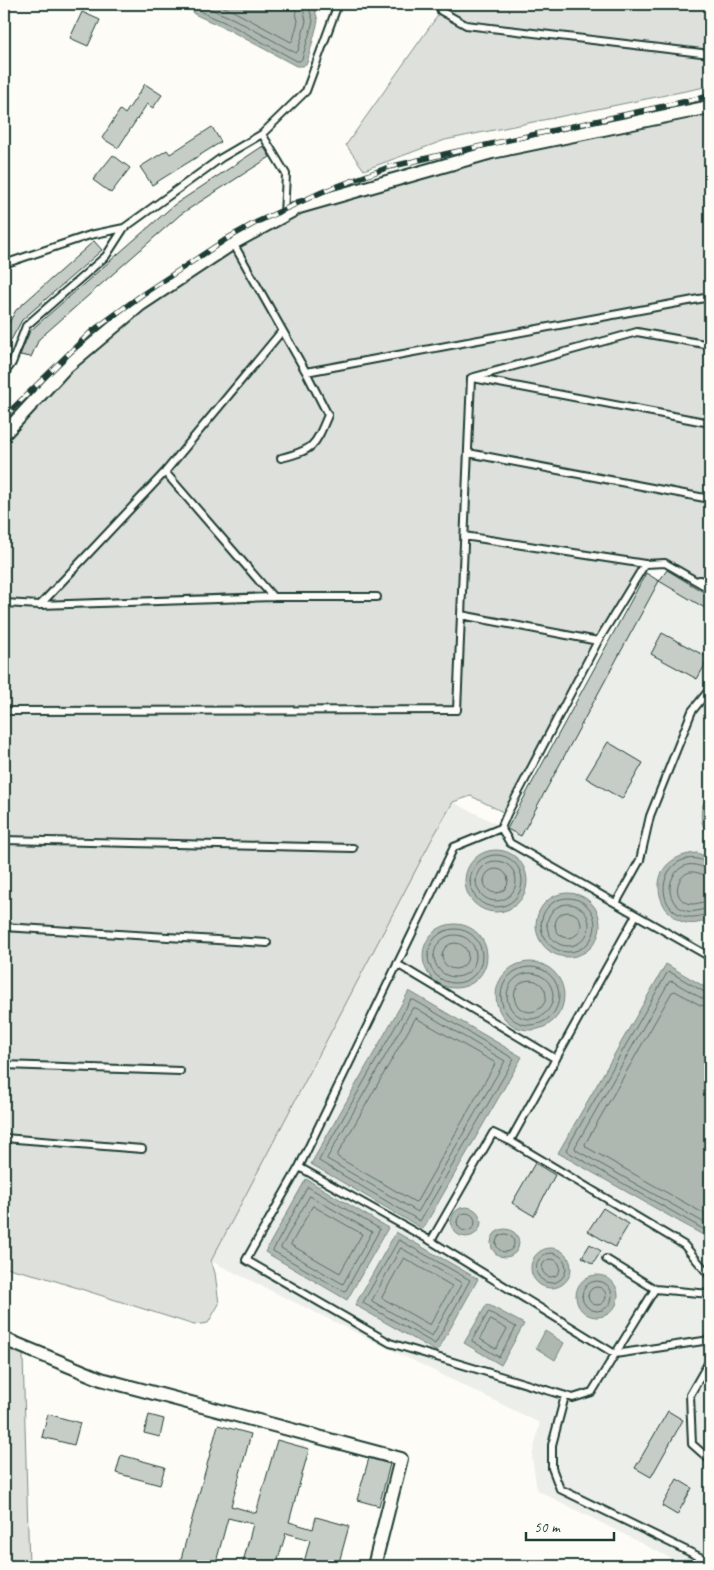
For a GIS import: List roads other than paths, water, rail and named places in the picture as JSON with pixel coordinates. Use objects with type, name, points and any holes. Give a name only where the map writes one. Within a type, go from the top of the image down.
[{"type":"street","points":[[4,434],[65,368],[141,304],[233,244],[299,207],[492,152],[710,107]]},
{"type":"street","points":[[4,1339],[101,1380],[401,1459],[374,1566]]},
{"type":"lane","points":[[4,374],[12,363],[26,326],[106,256],[124,228],[221,158],[262,134],[306,91],[338,4]]},
{"type":"lane","points":[[444,4],[441,11],[466,25],[710,54]]},
{"type":"lane","points":[[262,134],[286,174],[284,215]]},
{"type":"lane","points":[[4,264],[90,235],[124,228]]},
{"type":"lane","points":[[233,244],[328,414],[317,441],[302,453],[280,458]]},
{"type":"lane","points":[[306,372],[710,297]]},
{"type":"lane","points":[[40,605],[166,472],[282,331]]},
{"type":"lane","points":[[471,378],[637,332],[710,345]]},
{"type":"lane","points":[[471,378],[710,422]]},
{"type":"lane","points":[[4,711],[457,710],[471,378]]},
{"type":"lane","points":[[468,453],[710,499]]},
{"type":"lane","points":[[166,472],[273,597]]},
{"type":"lane","points":[[464,536],[645,564],[665,564],[710,589]]},
{"type":"lane","points":[[645,564],[598,641],[501,828],[454,847],[299,1167],[246,1260],[390,1343],[572,1398],[592,1392],[655,1289]]},
{"type":"lane","points":[[695,580],[710,582]]},
{"type":"lane","points":[[4,604],[40,605],[273,597],[376,597]]},
{"type":"lane","points":[[461,615],[598,641]]},
{"type":"lane","points":[[616,904],[640,860],[650,816],[692,711],[710,689]]},
{"type":"lane","points":[[501,828],[510,843],[710,957]]},
{"type":"lane","points":[[4,840],[353,848]]},
{"type":"lane","points":[[510,1141],[636,915]]},
{"type":"lane","points":[[4,927],[267,943]]},
{"type":"lane","points":[[397,964],[556,1059]]},
{"type":"lane","points":[[4,1065],[180,1071]]},
{"type":"lane","points":[[431,1240],[493,1133],[510,1141],[684,1245],[710,1276]]},
{"type":"lane","points":[[4,1138],[142,1149]]},
{"type":"lane","points":[[299,1167],[431,1240],[615,1354],[710,1340]]},
{"type":"lane","points":[[606,1259],[655,1289],[710,1294]]},
{"type":"lane","points":[[710,1360],[690,1394],[692,1444],[710,1460]]},
{"type":"lane","points":[[565,1396],[552,1445],[552,1468],[560,1489],[710,1562]]},
{"type":"water","points":[[197,4],[309,4],[314,6],[318,21],[307,63],[303,66],[296,66],[229,30],[194,14],[193,11]]},
{"type":"water","points":[[710,792],[710,839],[706,833],[701,816],[703,804]]},
{"type":"water","points":[[496,850],[508,852],[518,859],[525,869],[527,881],[525,893],[518,903],[508,910],[496,912],[484,910],[474,903],[467,893],[465,881],[467,869],[474,859],[484,852]]},
{"type":"water","points":[[697,853],[710,858],[710,918],[693,923],[679,920],[668,911],[661,898],[659,883],[664,869],[676,858]]},
{"type":"water","points":[[562,893],[574,893],[591,902],[598,913],[600,925],[598,937],[591,948],[574,957],[562,957],[550,952],[541,943],[536,931],[536,919],[541,907],[550,898]]},
{"type":"water","points":[[449,924],[461,924],[478,933],[485,944],[487,956],[485,968],[478,979],[461,988],[449,988],[437,983],[428,974],[423,962],[423,950],[428,938],[437,929]]},
{"type":"water","points":[[523,962],[537,962],[549,967],[559,977],[564,989],[564,1003],[559,1015],[549,1025],[537,1030],[523,1030],[511,1025],[501,1015],[496,1003],[496,989],[501,977],[511,967]]},
{"type":"water","points":[[666,964],[710,990],[710,1239],[558,1153]]},
{"type":"water","points":[[409,991],[522,1057],[423,1229],[311,1164]]},
{"type":"water","points":[[306,1179],[388,1228],[347,1300],[265,1252]]},
{"type":"water","points":[[466,1207],[476,1212],[481,1222],[476,1232],[466,1237],[456,1232],[451,1222],[456,1212]]},
{"type":"water","points":[[505,1229],[515,1233],[519,1243],[515,1253],[505,1257],[495,1253],[491,1243],[495,1233]]},
{"type":"water","points":[[396,1232],[478,1279],[437,1352],[355,1305]]},
{"type":"water","points":[[555,1248],[562,1251],[568,1257],[571,1268],[570,1276],[562,1285],[555,1288],[547,1288],[540,1285],[532,1276],[531,1264],[534,1257],[543,1249]]},
{"type":"water","points":[[597,1275],[605,1277],[614,1285],[618,1296],[616,1304],[608,1313],[597,1317],[589,1315],[580,1307],[576,1296],[578,1288],[586,1279]]},
{"type":"water","points":[[487,1304],[524,1324],[501,1365],[464,1343]]},
{"type":"water","points":[[545,1331],[564,1343],[555,1360],[536,1348]]},
{"type":"railway","points":[[4,417],[91,332],[143,294],[228,238],[257,222],[322,192],[389,167],[710,96]]}]
